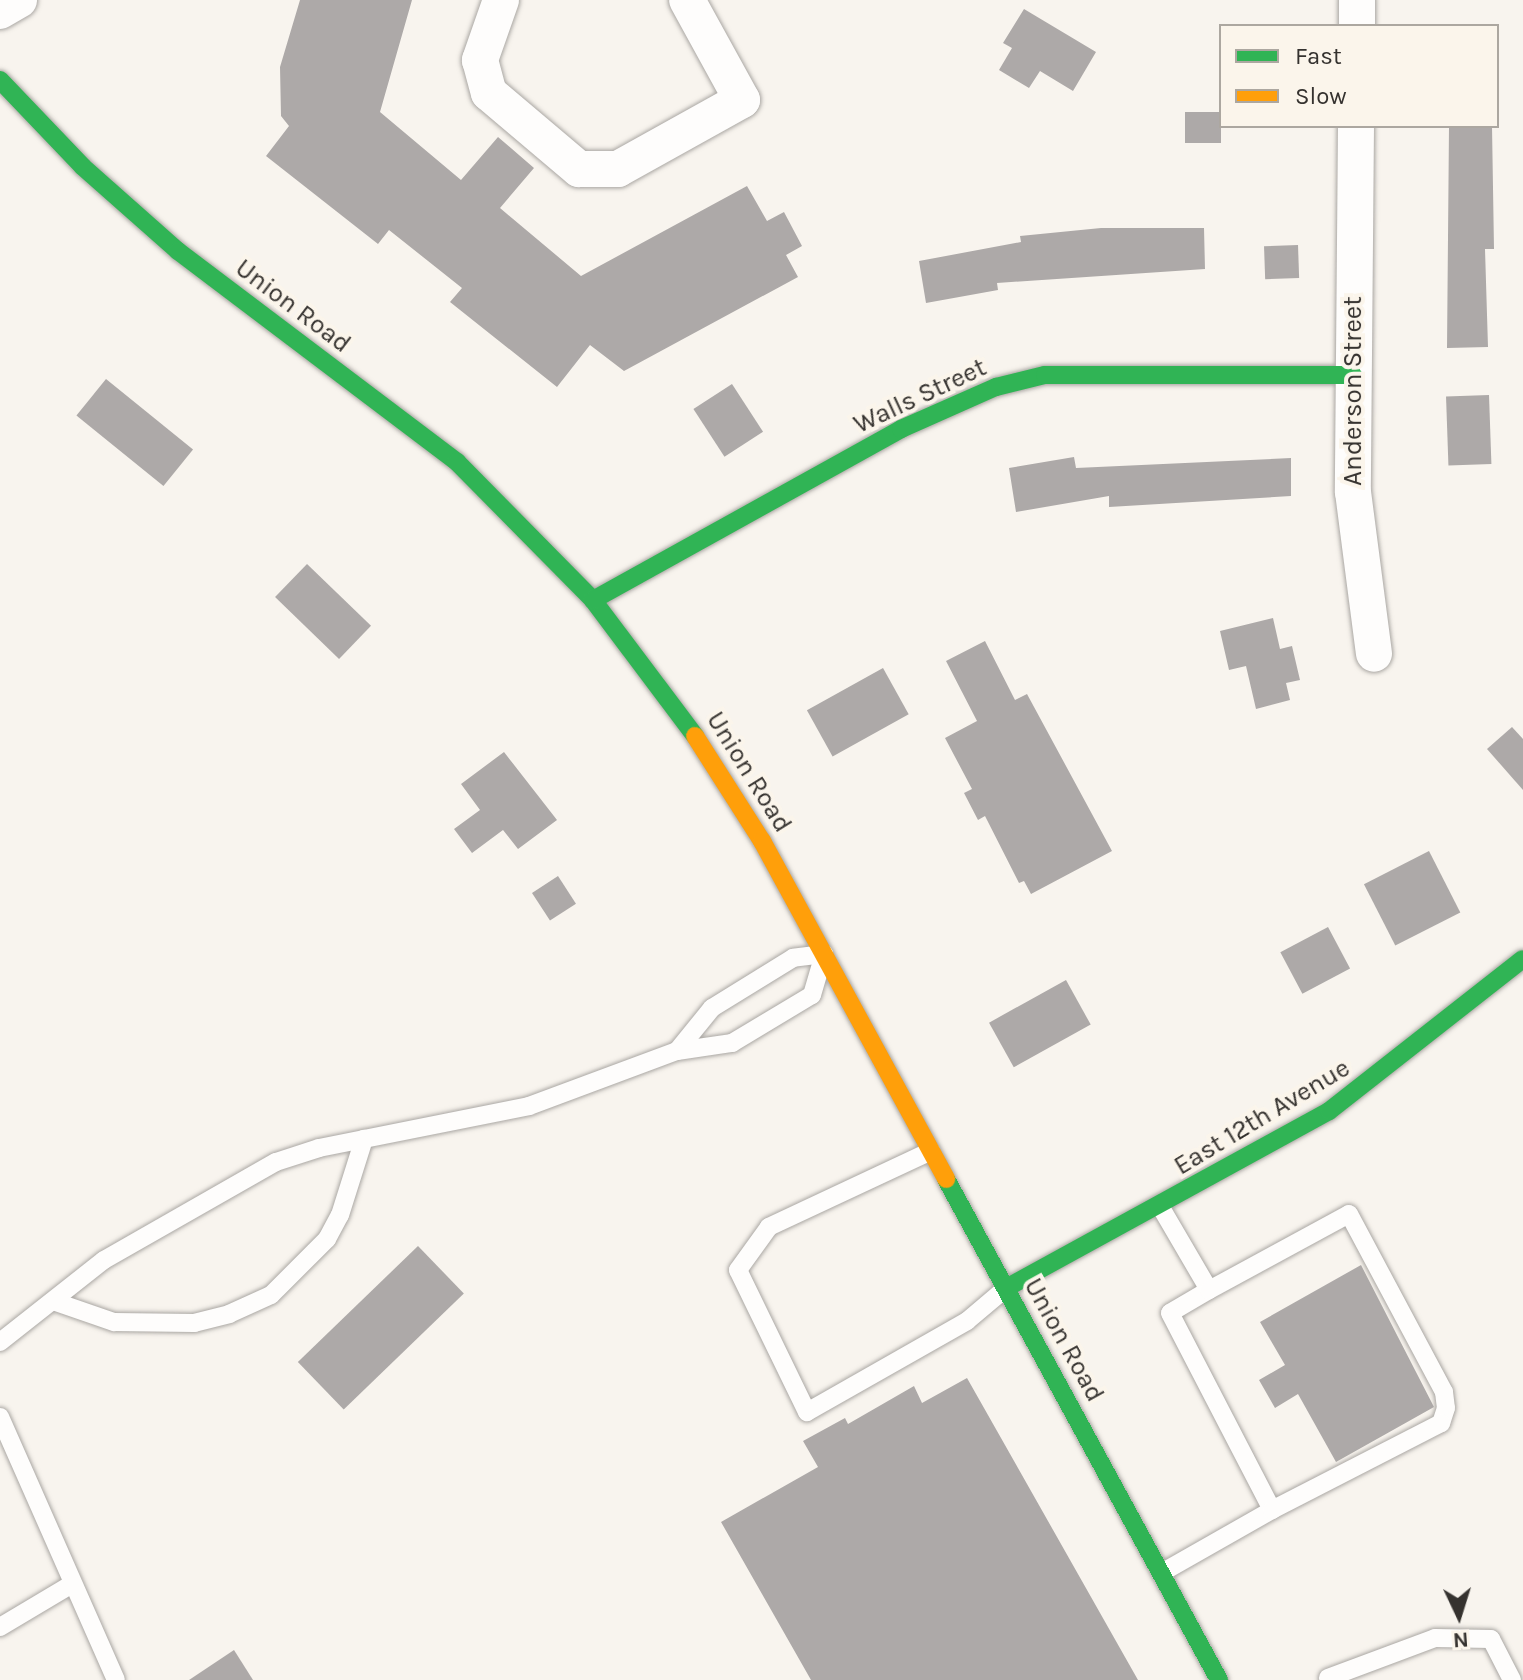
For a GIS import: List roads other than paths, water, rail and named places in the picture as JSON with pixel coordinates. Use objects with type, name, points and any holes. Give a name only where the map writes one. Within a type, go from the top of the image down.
[{"type":"main road","name":"Union Road","points":[[0,80],[83,167],[178,251],[457,462],[593,600],[669,696],[724,778],[824,954],[1219,1680]]},
{"type":"main road","name":"Walls Street","points":[[593,600],[901,429],[996,387],[1045,375],[1353,375]]},
{"type":"main road","name":"East 12th Avenue","points":[[1006,1288],[1329,1111],[1523,959]]},
{"type":"street","points":[[0,11],[19,0]]},
{"type":"street","points":[[501,0],[480,60],[489,93],[579,169],[618,169],[742,100],[687,0]]},
{"type":"street","points":[[1357,0],[1357,24]]},
{"type":"street","name":"Anderson Street","points":[[1356,128],[1353,375],[1356,545],[1374,654]]},
{"type":"lane","points":[[0,1342],[104,1260],[276,1162],[364,1139],[529,1106],[677,1051],[732,1043],[812,995],[824,954],[793,958],[712,1008],[677,1051]]},
{"type":"lane","points":[[53,1301],[114,1322],[194,1323],[271,1295],[327,1239],[340,1215],[364,1139]]},
{"type":"lane","points":[[931,1151],[769,1227],[738,1270],[807,1412],[967,1321],[1006,1288]]},
{"type":"lane","points":[[1160,1206],[1209,1290]]},
{"type":"lane","points":[[1161,1573],[1272,1510],[1441,1423],[1446,1408],[1444,1392],[1349,1214],[1170,1313],[1272,1510]]},
{"type":"lane","points":[[0,1417],[72,1584],[108,1677]]},
{"type":"lane","points":[[0,1627],[72,1584]]},
{"type":"lane","points":[[1327,1679],[1435,1638],[1491,1639],[1512,1680]]}]
